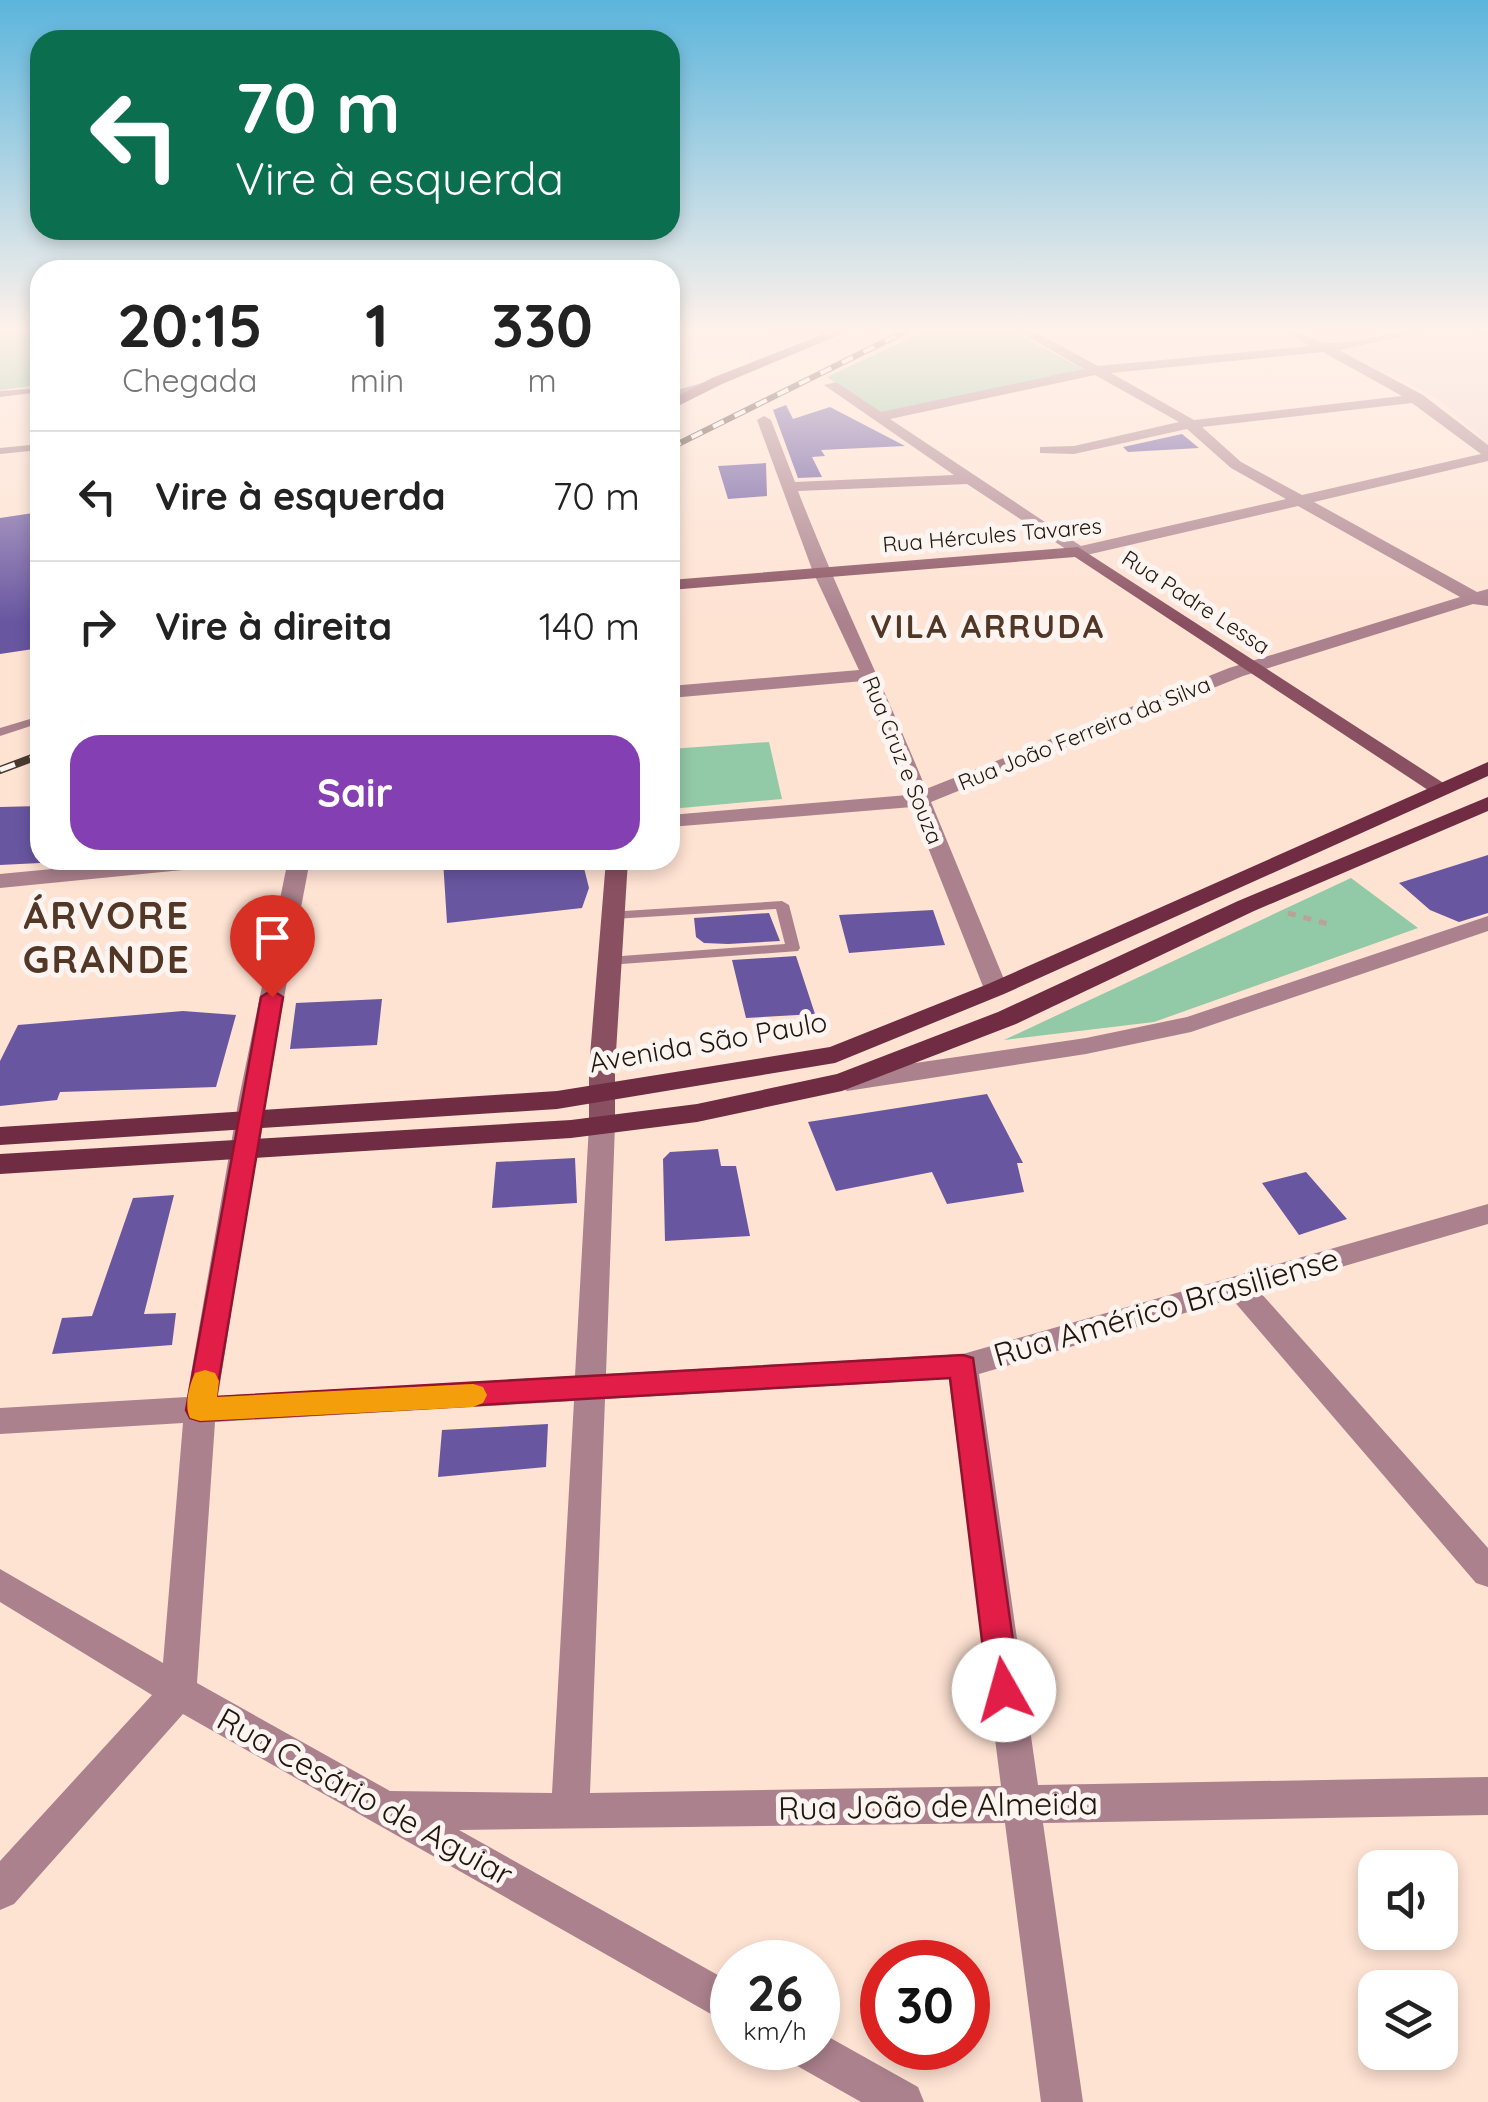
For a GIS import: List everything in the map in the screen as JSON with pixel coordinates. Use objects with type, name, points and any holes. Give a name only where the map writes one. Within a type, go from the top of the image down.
[{"type":"main road","name":"Rua Hércules Tavares","points":[[680,584],[1078,552]]},
{"type":"main road","name":"Rua Padre Lessa","points":[[1078,552],[1438,788]]},
{"type":"main road","name":"Avenida São Paulo","points":[[0,1136],[602,1094],[835,1055],[996,989],[1438,788],[1487,770]]},
{"type":"main road","points":[[1304,881],[1334,856],[1442,802],[1438,788]]},
{"type":"main road","points":[[0,1164],[602,1125],[697,1113],[842,1082],[1008,1018],[1304,881],[1488,803]]},
{"type":"main road","points":[[602,1125],[608,961],[616,870]]},
{"type":"street","name":"Rua Cruz e Souza","points":[[766,426],[821,572],[870,675],[996,989]]},
{"type":"street","name":"Rua Padre Lessa","points":[[890,426],[1078,552]]},
{"type":"street","points":[[1045,450],[1074,450],[1185,426]]},
{"type":"street","points":[[1191,426],[1236,465],[1484,599]]},
{"type":"street","points":[[1453,426],[1488,454]]},
{"type":"street","name":"Rua Hércules Tavares","points":[[1078,552],[1488,454]]},
{"type":"street","points":[[789,488],[968,478]]},
{"type":"street","name":"Rua João Ferreira da Silva","points":[[680,820],[918,800],[1254,666],[1484,599]]},
{"type":"street","points":[[680,691],[870,675]]},
{"type":"street","points":[[0,881],[112,870]]},
{"type":"street","points":[[0,1890],[179,1692],[200,1410],[296,870]]},
{"type":"street","points":[[842,1082],[1086,1046],[1192,1024],[1488,922]]},
{"type":"street","points":[[570,1812],[602,1125]]},
{"type":"street","name":"Rua Américo Brasiliense","points":[[0,1421],[963,1366],[1488,1214]]},
{"type":"street","points":[[1239,1288],[1488,1572]]},
{"type":"street","points":[[963,1366],[1062,2102]]},
{"type":"street","name":"Rua Cesário de Aguiar","points":[[0,1584],[179,1692],[710,1993]]},
{"type":"street","name":"Rua João de Almeida","points":[[388,1810],[570,1812],[1488,1796]]},
{"type":"street","points":[[840,2067],[902,2102]]},
{"type":"lane","points":[[0,451],[30,448]]},
{"type":"lane","points":[[0,732],[30,722]]},
{"type":"lane","points":[[608,961],[793,948],[782,906],[613,915]]},
{"type":"shaded area","points":[[1468,426],[1488,426],[1488,444]]},
{"type":"green space","points":[[769,742],[782,799],[680,808],[680,748]]},
{"type":"green space","points":[[1351,878],[1418,928],[1154,1022],[1004,1040]]},
{"type":"building","points":[[779,426],[867,426],[905,446],[821,450],[825,456],[812,457],[822,477],[798,478]]},
{"type":"building","points":[[1182,434],[1199,448],[1128,452],[1123,447]]},
{"type":"building","points":[[766,463],[767,496],[728,499],[718,466]]},
{"type":"building","points":[[30,514],[30,650],[0,654],[0,518]]},
{"type":"building","points":[[30,806],[30,864],[0,865],[0,807]]},
{"type":"building","points":[[1488,855],[1488,913],[1459,922],[1430,910],[1399,883]]},
{"type":"building","points":[[444,870],[584,870],[589,888],[582,908],[447,923]]},
{"type":"building","points":[[933,910],[945,945],[849,953],[839,915]]},
{"type":"building","points":[[769,913],[780,941],[704,943],[696,937],[694,918]]},
{"type":"building","points":[[796,956],[815,1014],[746,1018],[732,960]]},
{"type":"building","points":[[382,999],[377,1045],[290,1049],[296,1003]]},
{"type":"building","points":[[183,1011],[236,1015],[216,1087],[60,1092],[57,1100],[0,1106],[0,1061],[18,1025]]},
{"type":"building","points":[[987,1094],[1023,1163],[1017,1163],[1024,1192],[947,1204],[932,1172],[836,1191],[808,1122]]},
{"type":"building","points":[[718,1149],[721,1166],[736,1166],[750,1236],[665,1241],[663,1159],[670,1152]]},
{"type":"building","points":[[575,1158],[577,1203],[492,1208],[496,1162]]},
{"type":"building","points":[[1306,1172],[1347,1219],[1299,1235],[1262,1183]]},
{"type":"building","points":[[174,1195],[144,1314],[176,1313],[172,1345],[52,1354],[62,1318],[92,1316],[133,1198]]},
{"type":"building","points":[[548,1424],[546,1467],[438,1477],[442,1430]]},
{"type":"railway","points":[[680,443],[714,426]]},
{"type":"railway","points":[[0,770],[30,759]]},
{"type":"slow traffic","points":[[205,1381],[200,1410],[473,1395]]},
{"type":"district","name":"VILA ARRUDA","points":[[988,627]]},
{"type":"district","name":"ÁRVORE GRANDE","points":[[107,938]]},
{"type":"route","points":[[272,997],[200,1410],[963,1366],[1004,1690]]}]
